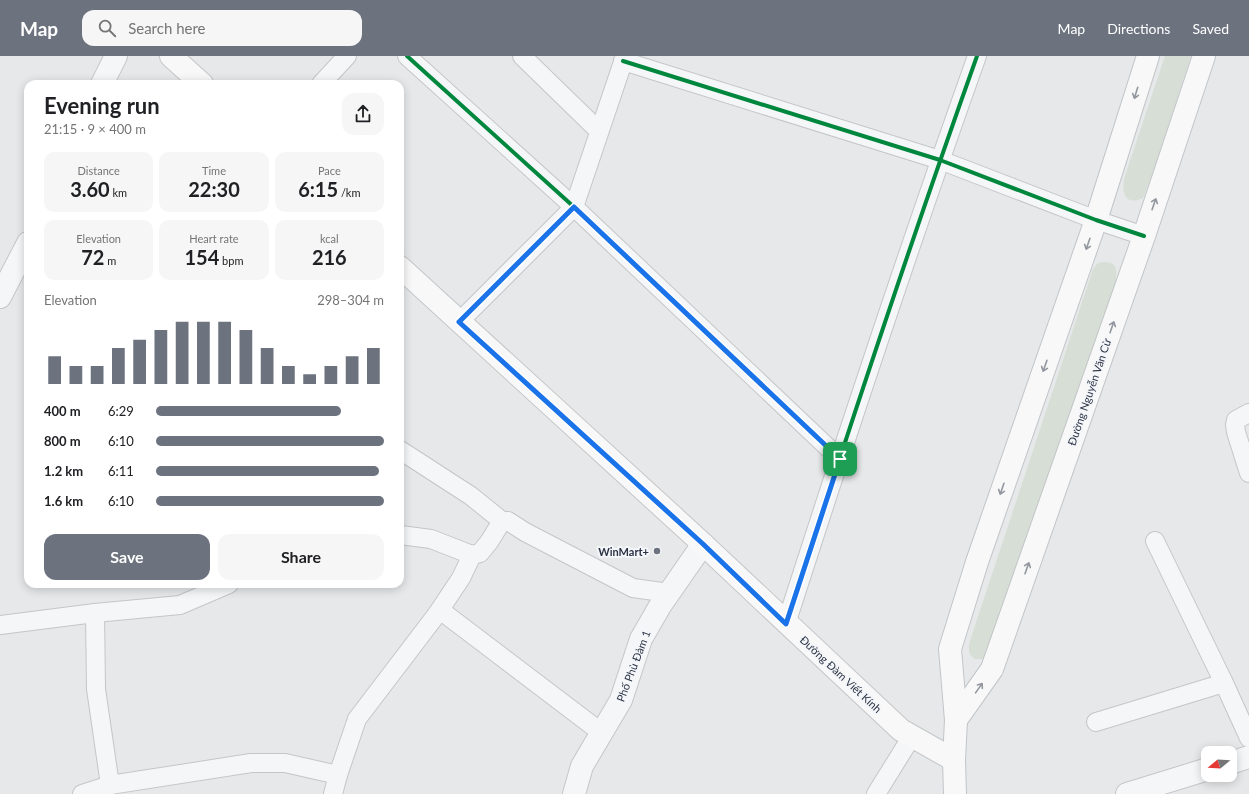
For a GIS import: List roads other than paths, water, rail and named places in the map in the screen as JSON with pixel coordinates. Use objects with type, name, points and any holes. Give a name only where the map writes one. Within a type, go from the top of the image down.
[{"type":"main road","points":[[171,56],[198,80]]},
{"type":"main road","points":[[955,794],[954,760],[956,720],[950,649],[977,562],[1096,220],[1148,56]]},
{"type":"main road","name":"Đường Nguyễn Văn Cừ","points":[[956,720],[992,670],[1144,236],[1204,56]]},
{"type":"main road","name":"Đường Đàm Viết Kính","points":[[404,271],[703,544],[786,624],[901,730],[954,760]]},
{"type":"street","points":[[104,80],[116,56]]},
{"type":"street","points":[[325,80],[347,56]]},
{"type":"street","points":[[407,56],[574,207],[840,459]]},
{"type":"street","points":[[522,56],[600,131]]},
{"type":"street","points":[[786,624],[940,160],[977,56]]},
{"type":"street","points":[[459,322],[574,207],[624,58],[940,160],[1096,220],[1144,236]]},
{"type":"street","points":[[0,297],[24,251]]},
{"type":"street","points":[[1249,413],[1236,420],[1235,425],[1249,473]]},
{"type":"street","points":[[404,453],[471,496],[502,521],[508,521],[525,532],[633,588],[669,593]]},
{"type":"street","points":[[404,535],[431,539],[472,555],[480,553],[502,521]]},
{"type":"street","points":[[1155,541],[1249,738]]},
{"type":"street","name":"Phố Phù Đàm 1","points":[[574,794],[582,766],[621,700],[641,639],[660,606],[703,544]]},
{"type":"street","points":[[333,794],[338,775],[358,719],[440,610],[461,578],[472,555]]},
{"type":"street","points":[[0,625],[95,613],[180,605],[220,588]]},
{"type":"street","points":[[440,610],[602,733]]},
{"type":"street","points":[[95,613],[96,689],[110,785]]},
{"type":"street","points":[[1096,722],[1224,683]]},
{"type":"street","points":[[876,794],[912,736]]},
{"type":"street","points":[[1237,761],[1249,757]]},
{"type":"street","points":[[82,794],[110,785],[251,763],[285,763],[338,775]]},
{"type":"street","points":[[1126,794],[1201,771]]},
{"type":"place","name":"WinMart+","points":[[657,551]]}]
